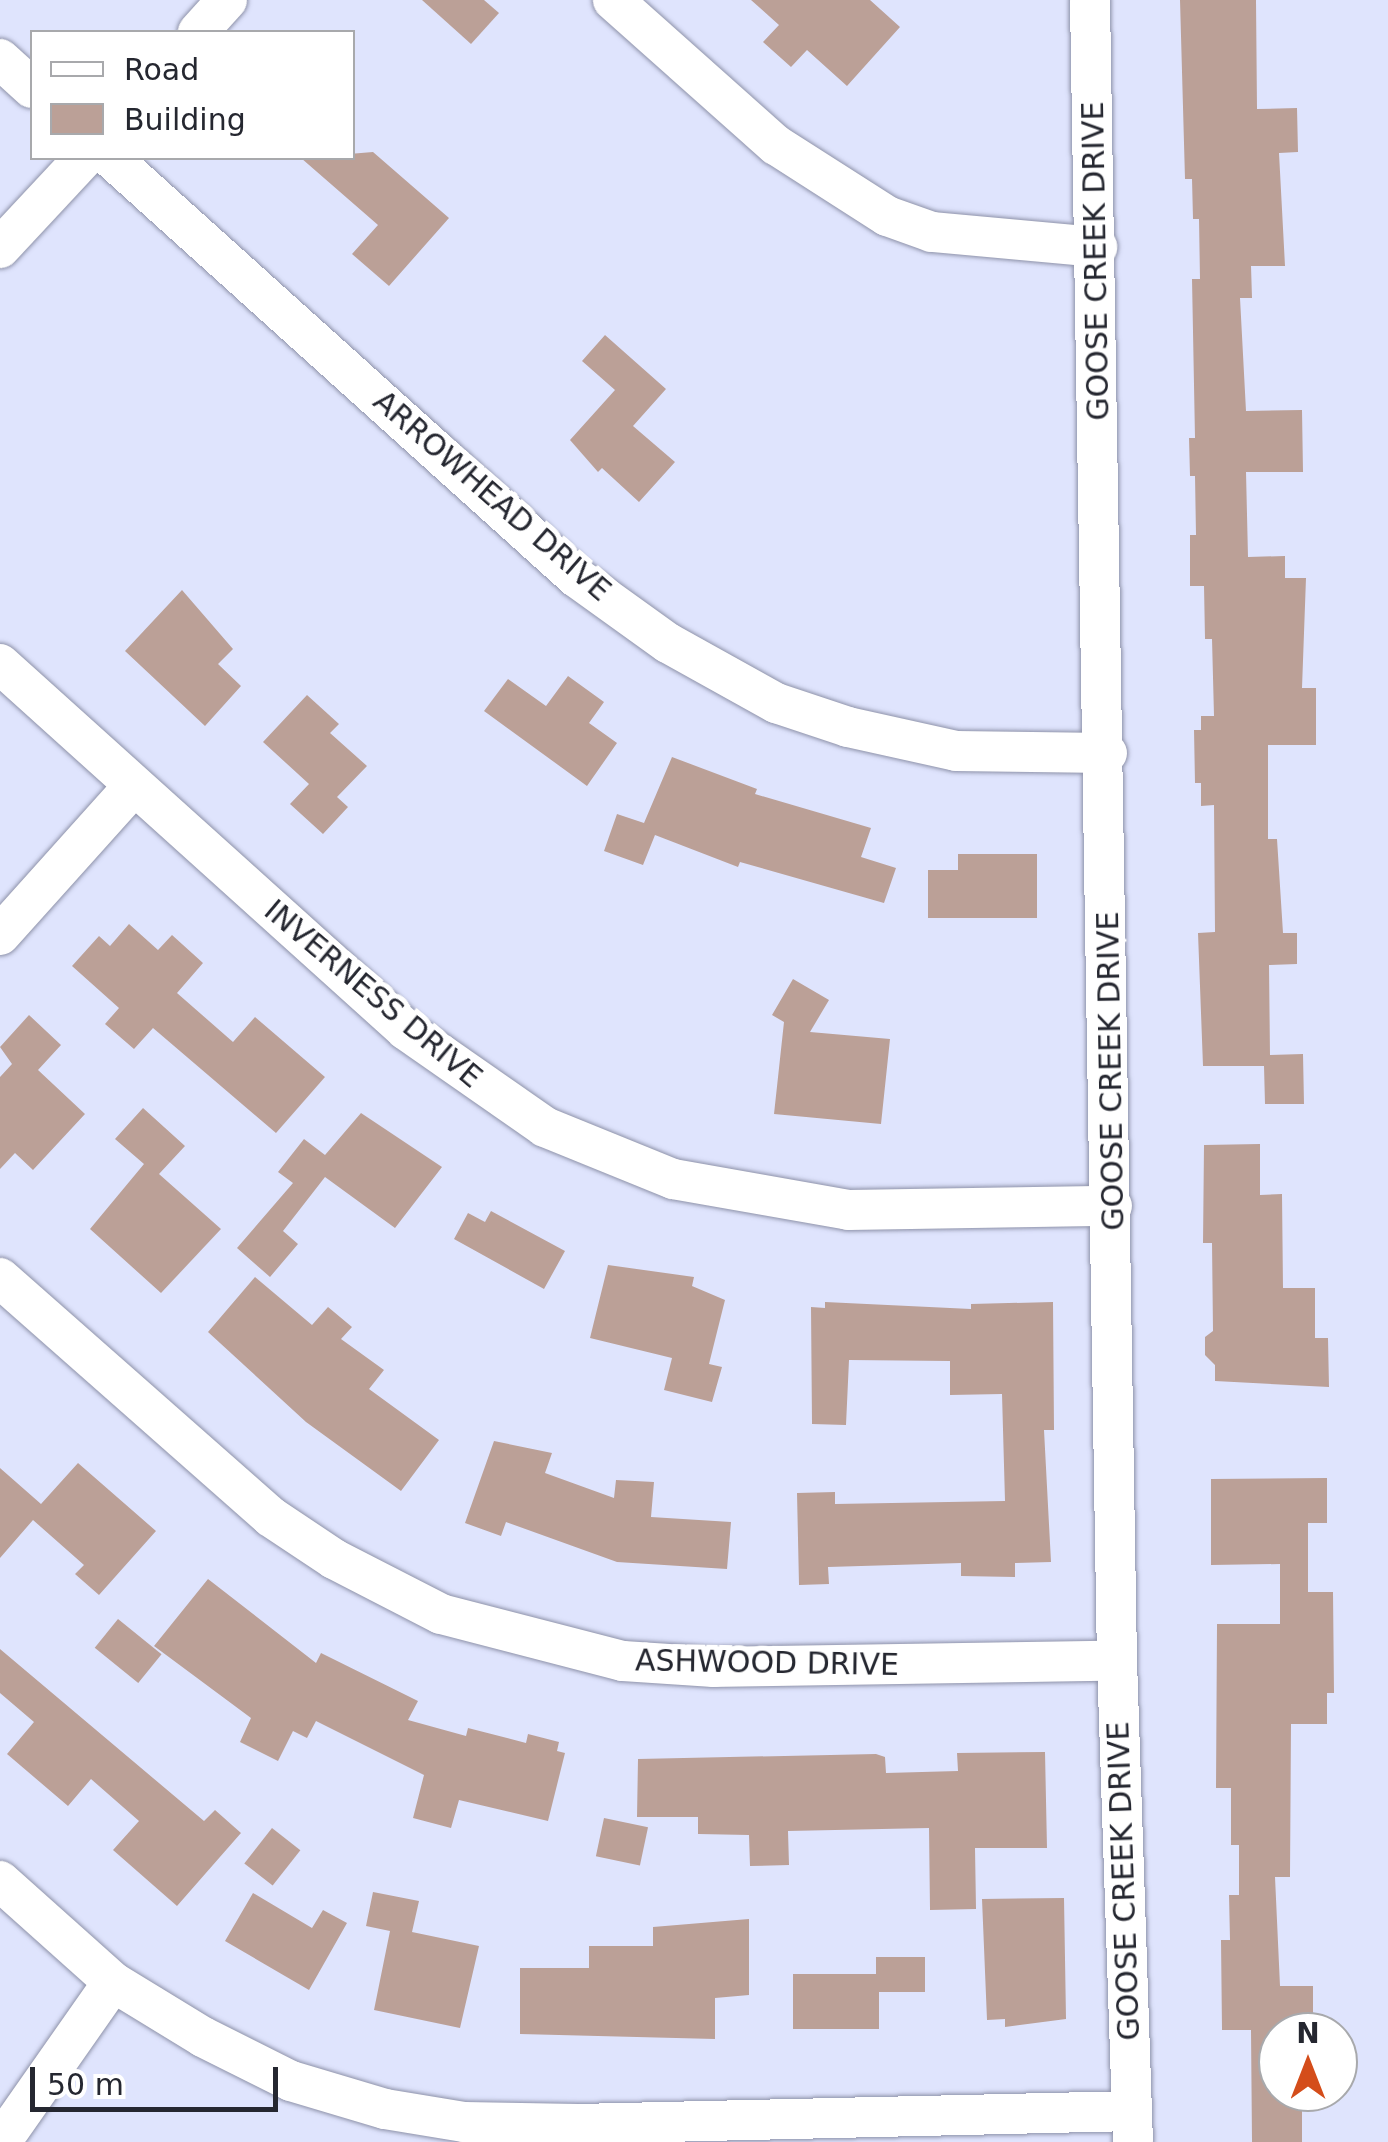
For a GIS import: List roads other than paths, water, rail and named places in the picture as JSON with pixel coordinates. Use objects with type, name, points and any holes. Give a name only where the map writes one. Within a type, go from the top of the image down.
[{"type":"street","points":[[200,30],[227,0]]},
{"type":"street","points":[[613,0],[776,145],[887,216],[932,232],[1096,247]]},
{"type":"street","name":"GOOSE CREEK DRIVE","points":[[1090,0],[1107,753],[1117,1662],[1132,2126]]},
{"type":"street","points":[[0,59],[30,86]]},
{"type":"street","points":[[0,248],[82,160]]},
{"type":"street","name":"ARROWHEAD DRIVE","points":[[113,160],[576,577],[668,643],[776,703],[848,727],[956,751],[1107,753]]},
{"type":"street","name":"INVERNESS DRIVE","points":[[0,664],[133,788],[406,1030],[545,1127],[673,1180],[848,1210],[1112,1206]]},
{"type":"street","points":[[0,935],[133,788]]},
{"type":"street","name":"ASHWOOD DRIVE","points":[[0,1278],[271,1517],[334,1559],[441,1614],[623,1662],[714,1667],[1117,1662]]},
{"type":"street","points":[[0,1880],[113,1982],[291,2082],[385,2110],[464,2122],[1132,2126]]},
{"type":"street","points":[[10,2129],[113,1982]]}]
